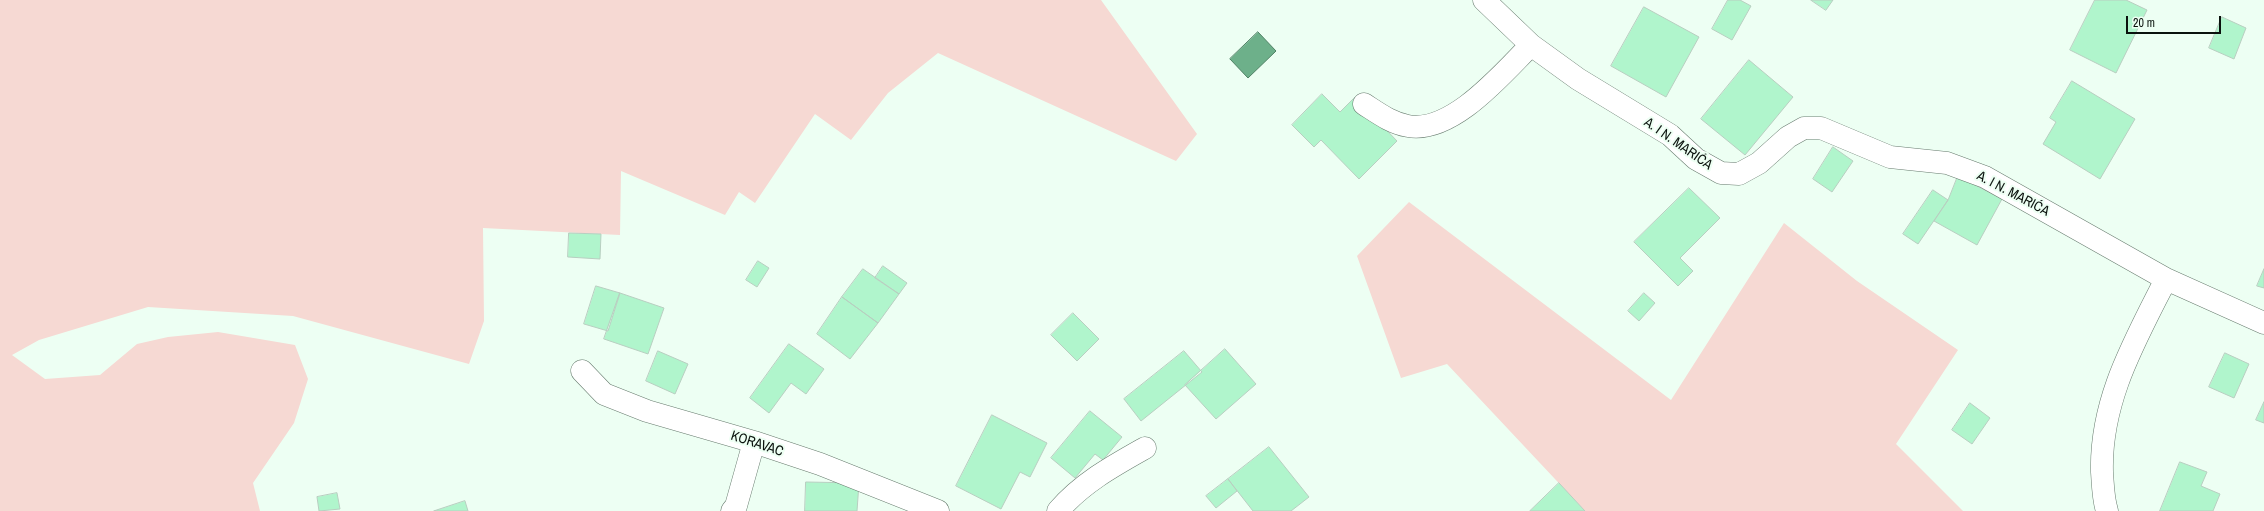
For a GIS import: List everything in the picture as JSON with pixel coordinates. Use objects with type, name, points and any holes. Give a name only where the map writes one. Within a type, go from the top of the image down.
[{"type":"street","name":"A. I N. MARIĆA","points":[[1484,0],[1530,45],[1578,79],[1670,135],[1696,159],[1721,173],[1739,174],[1759,163],[1788,137],[1804,128],[1821,128],[1890,157],[1947,163],[1986,177],[2166,279],[2264,323]]},
{"type":"street","points":[[1364,104],[1389,120],[1408,126],[1430,126],[1452,117],[1495,81],[1530,45]]},
{"type":"street","points":[[2107,511],[2103,499],[2102,446],[2108,410],[2126,360],[2166,279]]},
{"type":"street","name":"KORAVAC","points":[[582,371],[604,394],[647,411],[754,442],[820,464],[938,511]]},
{"type":"street","points":[[732,511],[736,506],[754,442]]},
{"type":"street","points":[[1058,511],[1082,487],[1105,470],[1145,448]]},
{"type":"shaded area","points":[[0,0],[1101,0],[1197,134],[1176,161],[938,53],[888,93],[851,140],[815,114],[755,203],[739,192],[725,215],[621,171],[620,235],[483,228],[484,321],[469,364],[293,316],[148,307],[39,340],[12,355],[45,379],[100,375],[137,344],[168,337],[218,332],[295,345],[308,379],[294,423],[253,483],[260,511],[0,511]]},
{"type":"shaded area","points":[[1258,32],[1276,51],[1248,78],[1230,59]]},
{"type":"shaded area","points":[[1409,202],[1671,400],[1784,223],[1857,281],[1958,350],[1896,444],[1963,511],[1585,511],[1447,364],[1401,378],[1357,256]]},
{"type":"building","points":[[1728,0],[1740,0],[1751,6],[1732,40],[1712,29]]},
{"type":"building","points":[[1811,0],[1833,0],[1826,10]]},
{"type":"building","points":[[2095,0],[2126,0],[2147,10],[2116,73],[2070,50]]},
{"type":"building","points":[[1644,7],[1699,37],[1666,97],[1611,66]]},
{"type":"building","points":[[2222,17],[2246,28],[2234,59],[2209,48]]},
{"type":"building","points":[[1749,60],[1793,97],[1745,155],[1701,119]]},
{"type":"building","points":[[2072,81],[2135,119],[2100,179],[2043,144],[2056,122],[2050,118]]},
{"type":"building","points":[[1322,94],[1340,112],[1355,97],[1397,141],[1359,179],[1321,140],[1314,147],[1292,125]]},
{"type":"building","points":[[1833,147],[1853,161],[1832,192],[1813,179]]},
{"type":"building","points":[[1958,176],[2002,199],[1977,245],[1934,221],[1948,200]]},
{"type":"building","points":[[1689,188],[1720,218],[1680,258],[1693,271],[1678,286],[1634,242]]},
{"type":"building","points":[[1933,190],[1948,200],[1918,244],[1903,234]]},
{"type":"building","points":[[569,233],[601,234],[600,259],[568,257]]},
{"type":"building","points":[[758,261],[769,268],[757,287],[746,280]]},
{"type":"building","points":[[883,266],[907,283],[899,294],[875,278]]},
{"type":"building","points":[[863,269],[899,294],[878,323],[842,297]]},
{"type":"building","points":[[2264,269],[2264,288],[2257,286]]},
{"type":"building","points":[[596,286],[620,293],[608,331],[584,324]]},
{"type":"building","points":[[620,293],[664,308],[648,354],[604,339]]},
{"type":"building","points":[[1644,293],[1655,303],[1639,321],[1628,311]]},
{"type":"building","points":[[842,297],[878,323],[850,359],[817,334]]},
{"type":"building","points":[[1073,313],[1099,339],[1077,361],[1051,335]]},
{"type":"building","points":[[789,344],[824,369],[806,394],[791,383],[769,413],[750,398]]},
{"type":"building","points":[[1225,349],[1256,384],[1216,419],[1185,385]]},
{"type":"building","points":[[658,351],[688,364],[675,394],[646,381]]},
{"type":"building","points":[[1184,351],[1202,372],[1141,421],[1124,399]]},
{"type":"building","points":[[2225,353],[2249,364],[2234,398],[2209,387]]},
{"type":"building","points":[[2264,402],[2264,423],[2256,420]]},
{"type":"building","points":[[1970,403],[1990,418],[1972,444],[1952,430]]},
{"type":"building","points":[[1090,411],[1122,437],[1103,460],[1095,454],[1075,478],[1051,458]]},
{"type":"building","points":[[992,415],[1047,443],[1030,477],[1020,472],[1001,509],[956,486]]},
{"type":"building","points":[[1269,447],[1309,497],[1291,511],[1253,511],[1228,479]]},
{"type":"building","points":[[2180,462],[2207,472],[2201,486],[2220,494],[2213,511],[2160,511]]},
{"type":"building","points":[[1228,479],[1237,491],[1216,508],[1206,496]]},
{"type":"building","points":[[806,482],[859,483],[857,511],[805,511]]},
{"type":"building","points":[[1559,483],[1585,511],[1530,511]]},
{"type":"building","points":[[337,493],[340,509],[319,511],[317,497]]},
{"type":"building","points":[[465,501],[468,511],[434,511]]}]
